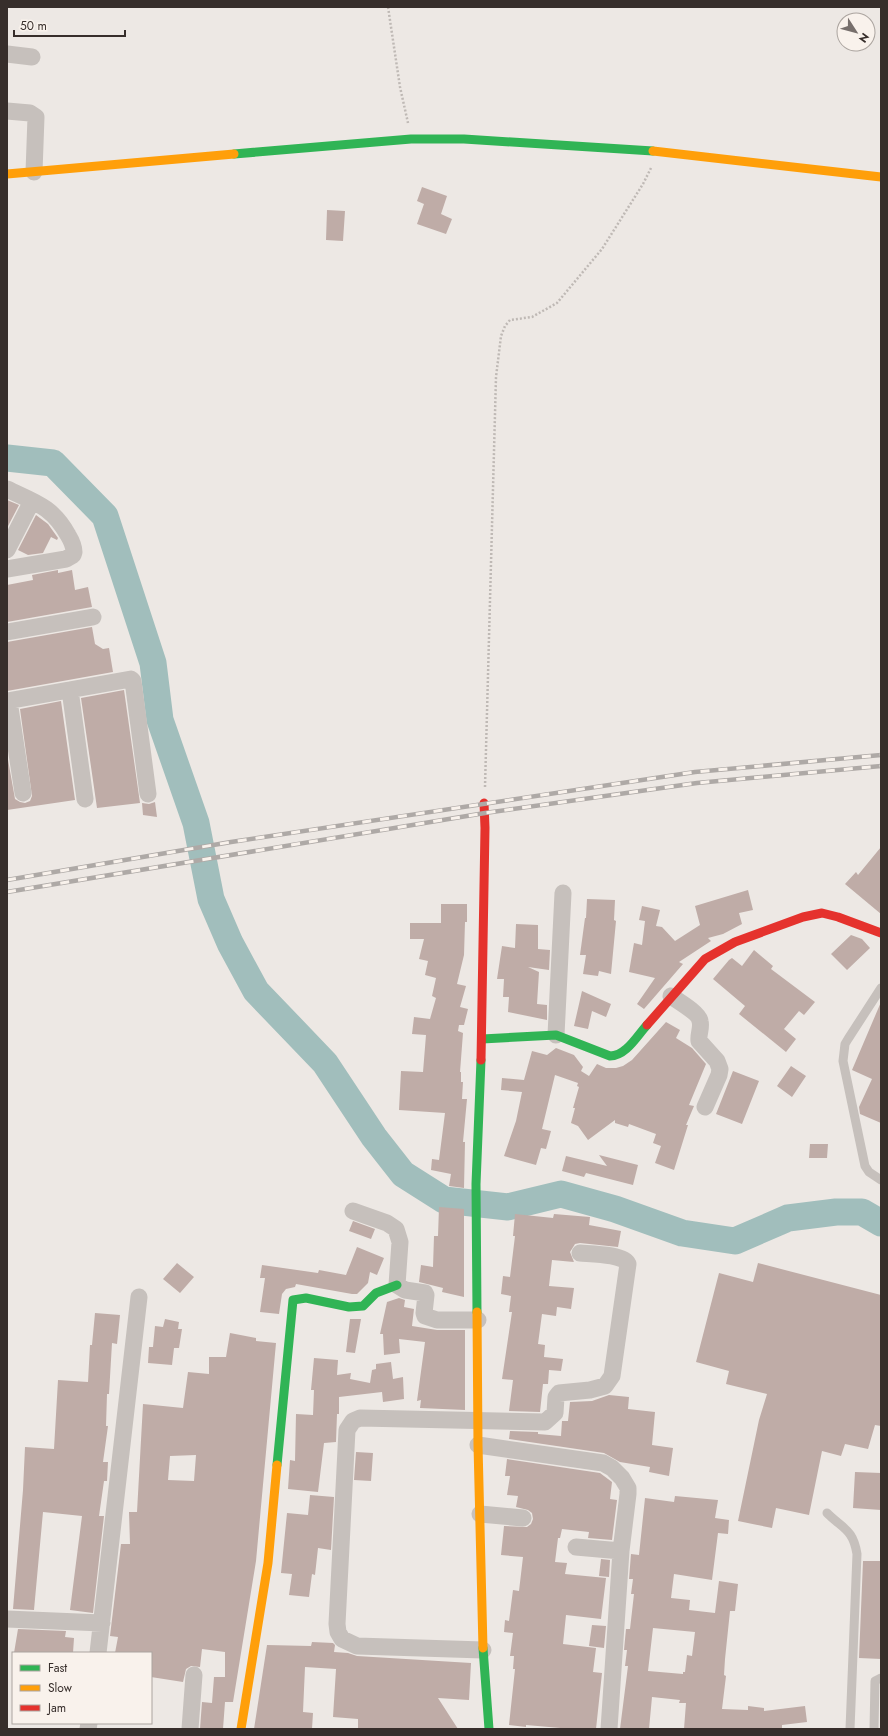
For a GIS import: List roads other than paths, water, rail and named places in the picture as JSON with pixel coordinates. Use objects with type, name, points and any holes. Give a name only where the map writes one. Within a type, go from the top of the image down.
[{"type":"street","points":[[7,54],[32,56]]},
{"type":"street","points":[[7,111],[30,112],[36,117],[34,172]]},
{"type":"street","points":[[7,174],[411,139],[464,139],[659,151],[881,177]]},
{"type":"street","points":[[7,489],[46,508],[54,514],[72,543],[74,549],[74,555],[66,559],[7,569]]},
{"type":"street","points":[[7,550],[32,501]]},
{"type":"street","points":[[7,632],[93,617]]},
{"type":"street","points":[[24,793],[8,701],[131,679],[133,681],[148,794]]},
{"type":"street","points":[[70,690],[85,799]]},
{"type":"street","points":[[484,803],[485,828],[482,1039],[476,1184],[478,1445],[483,1650],[489,1729]]},
{"type":"street","points":[[556,1035],[563,893]]},
{"type":"street","points":[[482,1039],[556,1035],[597,1052],[610,1056],[616,1056],[625,1050],[671,996],[705,960],[735,942],[803,917],[822,913],[877,931]]},
{"type":"street","points":[[671,996],[698,1016],[701,1023],[698,1037],[699,1041],[719,1065],[719,1075],[705,1107]]},
{"type":"street","points":[[353,1211],[388,1223],[396,1229],[400,1242],[397,1285]]},
{"type":"street","points":[[483,1650],[357,1646],[342,1639],[336,1624],[347,1430],[350,1424],[360,1418],[478,1422],[506,1420],[545,1422],[555,1413],[556,1397],[560,1392],[590,1390],[605,1386],[612,1376],[628,1264],[626,1260],[618,1257],[580,1253]]},
{"type":"street","points":[[397,1285],[405,1290],[424,1293],[426,1295],[424,1313],[429,1318],[437,1320],[478,1320]]},
{"type":"street","points":[[241,1729],[268,1563],[293,1300],[306,1298],[349,1307],[363,1306],[376,1293],[397,1285]]},
{"type":"street","points":[[98,1652],[139,1297]]},
{"type":"street","points":[[478,1445],[596,1461],[612,1468],[622,1478],[628,1488],[621,1551],[609,1729]]},
{"type":"street","points":[[480,1514],[523,1518]]},
{"type":"street","points":[[576,1547],[621,1551]]},
{"type":"street","points":[[7,1619],[102,1623]]},
{"type":"street","points":[[190,1729],[194,1675]]},
{"type":"lane","points":[[881,988],[845,1044],[843,1061],[865,1166],[869,1172],[881,1180]]},
{"type":"lane","points":[[827,1513],[839,1525],[845,1527],[850,1533],[857,1554],[850,1729]]},
{"type":"lane","points":[[876,1725],[875,1681],[881,1678]]},
{"type":"waterway","points":[[7,458],[53,463],[105,516],[153,663],[160,720],[196,823],[211,899],[230,943],[256,991],[325,1063],[374,1137],[403,1174],[444,1200],[508,1207],[561,1194],[615,1209],[682,1233],[735,1241],[788,1218],[836,1212],[862,1212],[881,1223]]},
{"type":"railway","points":[[7,880],[231,842],[695,772],[881,755]]},
{"type":"railway","points":[[7,892],[485,813],[697,783],[881,766]]}]
